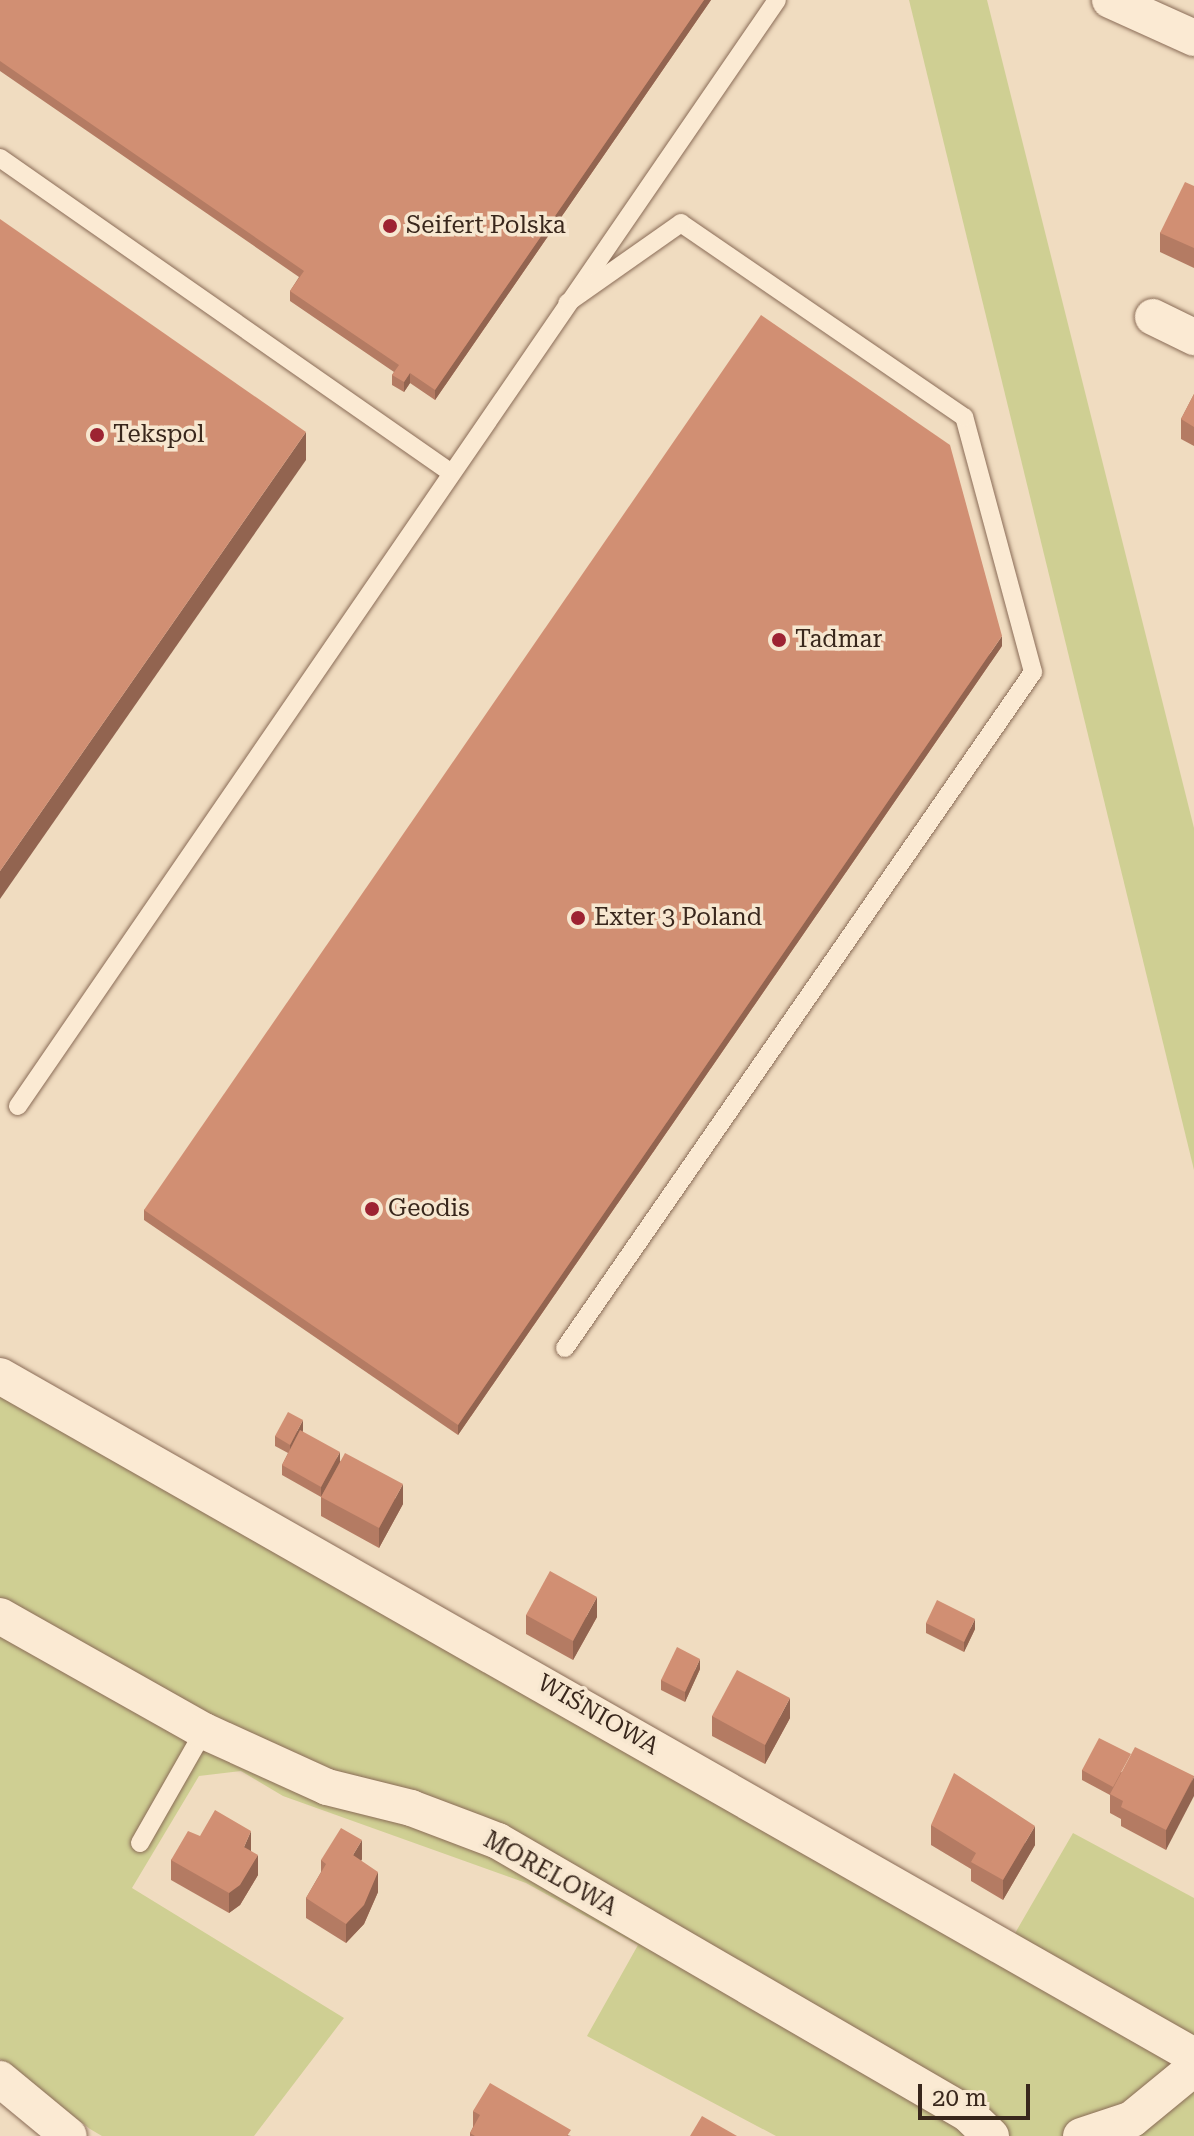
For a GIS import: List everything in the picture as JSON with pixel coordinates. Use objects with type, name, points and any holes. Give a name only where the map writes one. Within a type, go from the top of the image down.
[{"type":"street","points":[[1110,0],[1194,38]]},
{"type":"street","points":[[1153,317],[1194,337]]},
{"type":"street","name":"WIŚNIOWA","points":[[0,1376],[1194,2056]]},
{"type":"street","name":"MORELOWA","points":[[0,1616],[204,1731],[327,1787],[411,1808],[498,1841],[968,2114],[991,2136]]},
{"type":"street","points":[[1081,2136],[1132,2119],[1194,2068]]},
{"type":"street","points":[[0,2079],[69,2136]]},
{"type":"lane","points":[[18,1106],[450,472],[777,0]]},
{"type":"lane","points":[[0,158],[450,472]]},
{"type":"lane","points":[[565,1348],[1033,672],[964,417],[681,223],[567,303]]},
{"type":"lane","points":[[140,1843],[204,1731]]},
{"type":"green space","points":[[909,0],[987,0],[1194,828],[1194,1170]]},
{"type":"green space","points":[[0,1396],[999,1961],[1073,1833],[1194,1898],[1194,2136],[776,2136],[587,2036],[638,1945],[526,1883],[283,1796],[241,1771],[199,1776],[132,1888],[344,2018],[254,2136],[102,2136],[90,2129],[0,2059]]},
{"type":"building","name":"Seifert Polska","points":[[0,0],[704,0],[435,390],[410,373],[404,382],[392,375],[399,365],[290,291],[304,271],[0,61]]},
{"type":"building","points":[[1185,182],[1194,186],[1194,248],[1160,233]]},
{"type":"building","points":[[0,219],[306,432],[0,871]]},
{"type":"building","points":[[761,315],[950,445],[1002,636],[458,1425],[144,1210]]},
{"type":"building","points":[[1194,394],[1194,427],[1181,419]]},
{"type":"building","points":[[288,1412],[303,1420],[290,1445],[275,1436]]},
{"type":"building","points":[[300,1430],[340,1452],[321,1487],[282,1465]]},
{"type":"building","points":[[345,1453],[403,1484],[379,1528],[321,1497]]},
{"type":"building","points":[[550,1571],[597,1597],[573,1641],[526,1615]]},
{"type":"building","points":[[937,1600],[975,1619],[964,1642],[926,1623]]},
{"type":"building","points":[[677,1647],[700,1659],[685,1692],[661,1680]]},
{"type":"building","points":[[737,1670],[790,1698],[765,1745],[712,1716]]},
{"type":"building","points":[[1099,1738],[1131,1754],[1113,1787],[1082,1770]]},
{"type":"building","points":[[1135,1747],[1194,1776],[1166,1830],[1121,1807],[1123,1801],[1110,1794]]},
{"type":"building","points":[[954,1773],[1035,1826],[1003,1880],[971,1862],[976,1853],[931,1825]]},
{"type":"building","points":[[215,1810],[251,1831],[244,1847],[258,1855],[240,1885],[229,1893],[171,1860],[188,1831],[200,1836]]},
{"type":"building","points":[[341,1828],[362,1840],[353,1855],[378,1872],[364,1905],[346,1924],[306,1898],[326,1864],[321,1860]]},
{"type":"building","points":[[490,2083],[571,2130],[567,2136],[475,2136],[470,2133],[480,2115],[473,2111]]},
{"type":"building","points":[[702,2116],[737,2136],[690,2136]]},
{"type":"place","name":"Seifert Polska","points":[[390,226]]},
{"type":"place","name":"Tekspol","points":[[97,435]]},
{"type":"place","name":"Tadmar","points":[[779,640]]},
{"type":"place","name":"Exter 3 Poland","points":[[578,918]]},
{"type":"place","name":"Geodis","points":[[372,1209]]}]
